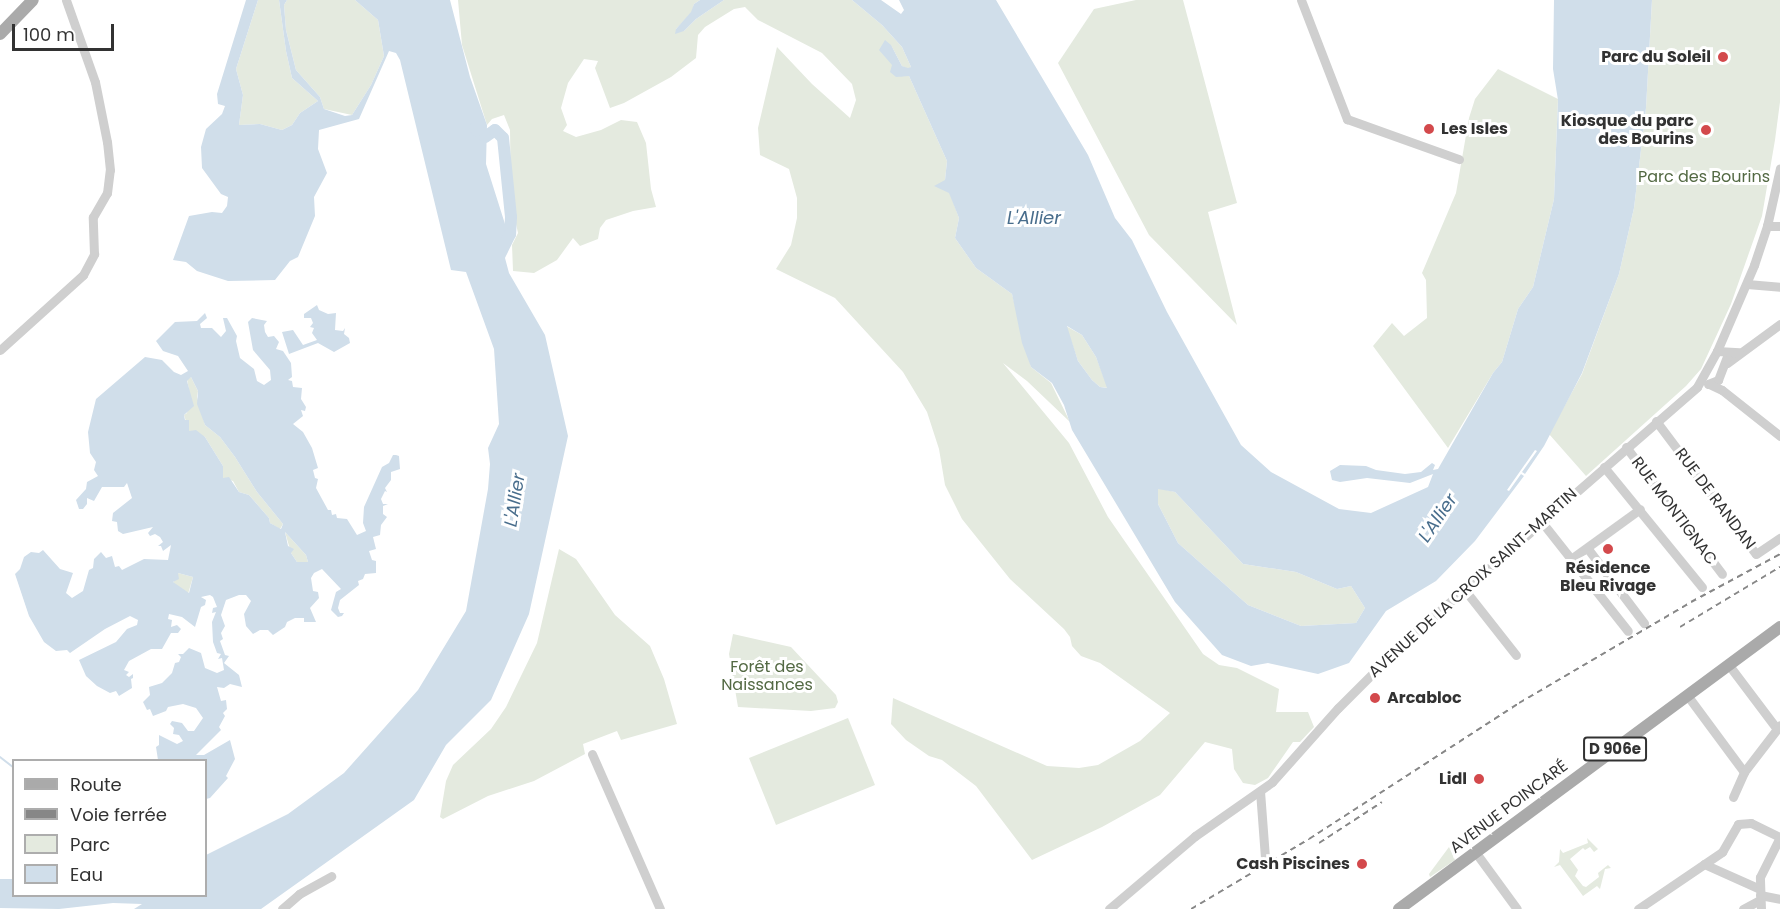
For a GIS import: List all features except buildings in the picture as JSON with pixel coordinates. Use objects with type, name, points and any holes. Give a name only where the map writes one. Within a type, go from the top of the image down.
[{"type":"main road","points":[[0,34],[33,0]]},
{"type":"main road","name":"AVENUE POINCARÉ","points":[[1753,645],[1780,621]]},
{"type":"main road","name":"AVENUE POINCARÉ","points":[[1400,909],[1780,627]]},
{"type":"street","points":[[0,350],[83,275],[94,254],[93,217],[107,193],[109,180],[107,142],[89,60],[66,0]]},
{"type":"street","points":[[1300,0],[1347,118],[1459,159]]},
{"type":"street","points":[[1707,382],[1718,380],[1723,355],[1767,226],[1780,168]]},
{"type":"street","points":[[1767,226],[1780,226]]},
{"type":"street","points":[[1747,284],[1780,287]]},
{"type":"street","points":[[1707,382],[1723,355],[1739,352],[1780,324]]},
{"type":"street","points":[[1707,382],[1722,390],[1780,436]]},
{"type":"street","name":"AVENUE DE LA CROIX SAINT-MARTIN","points":[[1109,909],[1195,836],[1272,782],[1375,670],[1626,447],[1696,387],[1707,382]]},
{"type":"street","name":"RUE DE RANDAN","points":[[1656,421],[1756,554],[1780,538]]},
{"type":"street","name":"RUE MONTIGNAC","points":[[1626,447],[1722,574]]},
{"type":"street","points":[[1604,467],[1702,587]]},
{"type":"street","points":[[1571,559],[1588,549],[1640,509]]},
{"type":"street","points":[[1541,521],[1628,631]]},
{"type":"street","points":[[1588,549],[1644,623]]},
{"type":"street","points":[[1464,589],[1516,655]]},
{"type":"street","points":[[1728,664],[1779,727],[1744,772],[1733,797]]},
{"type":"street","points":[[1687,695],[1744,772]]},
{"type":"street","points":[[592,754],[660,909]]},
{"type":"street","points":[[1260,791],[1265,857]]},
{"type":"street","points":[[1638,909],[1722,852],[1738,824],[1742,822],[1751,823],[1780,837],[1762,868],[1760,898]]},
{"type":"street","points":[[1476,853],[1517,909]]},
{"type":"street","points":[[1704,864],[1760,898],[1780,899]]},
{"type":"street","points":[[282,909],[299,894],[331,876]]},
{"type":"street","points":[[1743,909],[1760,898]]},
{"type":"green space","points":[[258,0],[279,0],[292,78],[318,101],[300,113],[292,125],[282,130],[260,124],[239,125],[243,95],[236,69]]},
{"type":"green space","points":[[287,0],[355,0],[378,20],[384,56],[371,85],[352,115],[324,109],[320,97],[296,70],[286,30],[284,5]]},
{"type":"green space","points":[[458,0],[700,0],[694,4],[692,12],[676,29],[684,31],[696,19],[724,0],[852,0],[882,25],[902,47],[911,67],[908,69],[902,66],[891,45],[905,76],[909,76],[947,161],[945,180],[959,218],[955,238],[976,268],[1012,294],[1031,367],[1051,383],[1070,422],[1027,381],[1003,363],[1069,443],[1108,517],[1203,654],[1219,665],[1237,668],[1279,689],[1276,712],[1308,712],[1314,727],[1300,742],[1293,742],[1268,778],[1255,785],[1243,783],[1234,769],[1232,749],[1205,742],[1160,795],[1102,827],[1032,860],[976,786],[942,760],[929,756],[906,740],[891,724],[893,698],[1047,766],[1079,768],[1098,765],[1140,741],[1170,713],[1100,663],[1081,656],[1072,646],[1070,637],[1064,629],[1010,579],[962,519],[945,485],[939,449],[927,412],[903,372],[835,298],[776,269],[791,245],[797,218],[797,198],[789,169],[760,155],[758,128],[777,47],[812,84],[850,118],[856,100],[852,84],[822,53],[758,20],[745,7],[734,9],[705,27],[698,35],[696,58],[671,77],[624,103],[610,108],[595,68],[598,61],[584,59],[568,83],[561,108],[567,125],[563,131],[576,137],[601,130],[621,120],[637,122],[646,143],[651,189],[656,207],[633,211],[606,220],[600,228],[598,239],[580,246],[573,238],[557,260],[534,273],[513,271],[512,245],[518,233],[511,201],[510,130],[504,115],[492,119],[487,125],[462,45]]},
{"type":"green space","points":[[1136,0],[1183,0],[1237,203],[1208,212],[1237,325],[1149,235],[1058,63],[1094,9]]},
{"type":"green space","name":"Parc des Bourins","points":[[1652,0],[1780,0],[1780,102],[1775,140],[1762,216],[1731,304],[1701,369],[1686,386],[1586,476],[1549,434],[1582,374],[1619,274],[1634,208],[1646,108]]},
{"type":"green space","points":[[1498,69],[1558,99],[1554,199],[1533,287],[1518,309],[1502,362],[1448,448],[1373,346],[1392,323],[1404,336],[1427,318],[1426,280],[1422,273],[1456,193],[1469,118],[1475,99]]},
{"type":"green space","points":[[1066,326],[1082,335],[1096,357],[1108,388],[1100,387],[1092,380],[1078,361]]},
{"type":"green space","points":[[191,377],[198,391],[197,397],[205,425],[220,437],[235,457],[257,492],[283,524],[280,529],[270,523],[269,518],[249,495],[239,492],[233,481],[223,478],[223,466],[205,437],[189,431],[184,415],[187,413],[190,396],[187,379]]},
{"type":"green space","points":[[1158,488],[1175,492],[1243,564],[1296,572],[1337,589],[1351,586],[1365,608],[1356,623],[1301,626],[1248,605],[1178,543],[1158,504]]},
{"type":"green space","points":[[285,532],[306,555],[308,562],[297,562],[291,553]]},
{"type":"green space","points":[[559,549],[576,559],[615,615],[650,646],[664,679],[677,724],[621,740],[617,731],[583,744],[585,754],[534,781],[488,796],[443,819],[440,817],[446,781],[453,765],[491,729],[506,707],[537,643]]},
{"type":"green space","points":[[178,573],[193,577],[188,594],[173,583]]},
{"type":"green space","name":"Forêt des Naissances","points":[[733,634],[791,647],[836,695],[838,702],[835,708],[811,711],[738,707],[729,654]]},
{"type":"green space","points":[[848,718],[875,785],[776,825],[749,758]]},
{"type":"green space","points":[[1587,838],[1598,849],[1594,852],[1590,847],[1585,850],[1583,848],[1570,859],[1578,870],[1575,876],[1583,886],[1586,887],[1599,877],[1598,873],[1608,865],[1611,868],[1605,869],[1600,889],[1597,886],[1583,896],[1560,865],[1554,867],[1559,862],[1560,849],[1563,853],[1588,843]]},
{"type":"green space","points":[[1449,847],[1455,860],[1430,877],[1429,874]]},
{"type":"water","name":"L'Allier","points":[[246,0],[258,0],[236,69],[243,95],[239,125],[260,124],[282,130],[292,125],[300,113],[318,101],[292,78],[279,0],[287,0],[284,5],[286,30],[296,70],[320,97],[324,109],[345,116],[352,115],[371,85],[384,56],[378,20],[355,0],[450,0],[470,77],[487,125],[486,164],[505,224],[505,258],[509,273],[545,335],[568,436],[529,614],[491,700],[446,745],[414,800],[261,909],[134,909],[142,904],[113,903],[59,909],[0,908],[0,879],[12,879],[12,897],[207,897],[207,854],[288,814],[344,773],[418,690],[466,611],[488,489],[490,464],[488,448],[499,424],[494,349],[466,272],[451,270],[400,60],[396,53],[389,51],[359,119],[319,130],[318,149],[327,173],[314,197],[315,216],[298,257],[290,261],[275,280],[228,281],[197,271],[186,262],[173,260],[189,216],[212,212],[222,213],[227,206],[228,197],[221,194],[202,168],[201,147],[206,129],[222,114],[225,106],[218,104],[217,94]]},
{"type":"water","points":[[700,0],[724,0],[696,19],[684,31],[675,34],[676,29],[691,12],[694,4]]},
{"type":"water","name":"L'Allier","points":[[852,0],[881,0],[901,14],[904,10],[899,0],[996,0],[1088,155],[1115,218],[1132,240],[1167,312],[1241,445],[1271,472],[1339,509],[1371,513],[1428,487],[1433,474],[1410,483],[1367,478],[1340,482],[1332,480],[1330,471],[1340,465],[1366,466],[1376,470],[1405,474],[1421,472],[1432,463],[1435,465],[1433,470],[1438,469],[1493,373],[1502,362],[1518,309],[1533,287],[1554,199],[1558,100],[1553,69],[1554,0],[1652,0],[1646,108],[1634,208],[1619,274],[1582,373],[1544,446],[1525,474],[1522,472],[1537,451],[1535,450],[1507,490],[1509,491],[1521,474],[1524,476],[1475,541],[1436,581],[1386,611],[1349,663],[1318,674],[1268,663],[1251,666],[1222,655],[1175,602],[1072,430],[1064,405],[1052,383],[1031,367],[1022,343],[1012,294],[976,268],[955,238],[959,218],[949,193],[934,186],[945,180],[947,161],[909,76],[896,77],[890,72],[892,65],[879,50],[885,40],[891,45],[902,66],[911,67],[902,47],[882,25]],"holes":[[[1067,326],[1082,335],[1096,357],[1107,388],[1100,387],[1092,380],[1078,361]],[[1158,489],[1175,492],[1243,564],[1296,572],[1337,589],[1351,586],[1365,608],[1356,623],[1301,626],[1248,605],[1178,543],[1158,504]]]},
{"type":"water","points":[[317,305],[319,310],[328,314],[336,313],[335,330],[343,331],[345,328],[344,334],[349,338],[350,343],[334,352],[318,343],[289,354],[282,332],[293,330],[303,345],[317,340],[312,333],[314,328],[310,327],[313,323],[311,318],[304,318],[304,314]]},
{"type":"water","points":[[205,313],[207,318],[200,324],[201,328],[212,328],[221,337],[226,331],[223,318],[227,318],[237,336],[240,358],[254,369],[257,381],[264,385],[271,380],[270,370],[253,350],[248,322],[252,318],[267,321],[264,325],[265,332],[268,337],[274,336],[279,342],[276,349],[283,351],[291,363],[292,377],[288,380],[292,381],[293,387],[302,388],[301,399],[306,407],[305,411],[301,410],[303,416],[293,424],[303,432],[312,448],[318,468],[313,470],[315,478],[318,479],[316,488],[332,515],[336,514],[337,518],[347,519],[357,535],[366,531],[363,523],[364,507],[382,467],[389,463],[393,455],[396,455],[399,456],[400,469],[391,472],[391,480],[385,488],[387,492],[385,491],[381,499],[383,504],[388,504],[383,506],[383,514],[387,517],[381,525],[380,535],[373,537],[376,549],[369,551],[372,560],[376,561],[376,573],[365,574],[363,579],[358,581],[359,585],[340,600],[338,608],[340,613],[344,613],[342,616],[338,617],[331,610],[336,592],[341,589],[322,569],[314,573],[311,578],[313,591],[318,592],[319,598],[310,608],[316,622],[304,622],[304,618],[295,618],[273,635],[268,630],[260,630],[253,634],[246,626],[244,614],[251,601],[246,595],[226,600],[221,615],[225,626],[221,633],[223,639],[220,641],[225,655],[229,656],[224,663],[239,675],[242,687],[230,684],[224,688],[217,687],[221,701],[226,700],[227,709],[223,713],[225,716],[219,727],[221,730],[196,755],[204,755],[230,740],[235,759],[226,776],[228,778],[207,799],[207,759],[158,759],[156,747],[159,745],[159,735],[177,744],[183,741],[179,735],[173,734],[174,728],[170,724],[172,721],[182,723],[188,731],[194,731],[203,718],[196,708],[183,704],[168,707],[166,711],[153,716],[143,702],[150,695],[149,687],[162,683],[172,673],[175,663],[179,662],[181,657],[178,654],[183,654],[189,648],[201,653],[205,668],[217,673],[224,670],[222,658],[218,659],[221,654],[217,653],[213,642],[212,622],[216,612],[212,613],[213,608],[217,607],[213,597],[210,595],[201,597],[206,600],[205,605],[201,607],[195,627],[182,617],[169,614],[168,619],[172,620],[171,627],[177,625],[181,629],[178,633],[171,633],[162,649],[151,649],[129,661],[124,670],[129,672],[126,675],[129,677],[133,674],[132,688],[119,696],[116,691],[110,693],[97,686],[86,676],[79,660],[116,642],[127,629],[137,625],[138,620],[130,616],[105,629],[70,653],[67,650],[56,651],[44,642],[29,616],[15,574],[20,569],[24,557],[31,552],[39,553],[43,550],[60,569],[73,573],[66,593],[72,598],[83,591],[89,570],[93,568],[94,559],[101,552],[106,558],[112,556],[115,567],[119,566],[122,570],[144,559],[168,560],[171,545],[163,551],[161,546],[158,546],[163,542],[160,537],[155,534],[150,536],[148,533],[153,527],[123,534],[118,531],[117,522],[112,521],[113,513],[132,498],[127,483],[124,487],[102,487],[94,501],[87,498],[87,504],[83,509],[79,509],[76,500],[86,489],[87,482],[98,476],[94,470],[96,462],[90,453],[88,432],[96,399],[145,357],[162,360],[174,372],[181,375],[188,371],[178,356],[163,351],[156,341],[175,322],[197,321]],"holes":[[[191,377],[198,391],[197,404],[205,425],[220,437],[235,457],[257,492],[283,524],[281,529],[270,523],[269,518],[249,495],[239,492],[229,477],[223,478],[223,466],[205,437],[196,430],[189,431],[189,420],[185,420],[184,415],[194,406],[187,381]],[[285,532],[306,555],[308,562],[297,562],[291,553],[294,549],[288,546]],[[178,573],[193,577],[189,593],[173,582],[179,579]]]},
{"type":"waterway","points":[[475,128],[485,137],[495,130],[503,138],[511,217],[510,234],[498,259]]},
{"type":"waterway","points":[[0,757],[12,766]]},
{"type":"railway","points":[[1191,909],[1309,839],[1519,703],[1691,602],[1780,554]]},
{"type":"railway","points":[[1680,627],[1780,567]]},
{"type":"railway","points":[[1319,843],[1382,802]]},
{"type":"place","name":"Parc du Soleil","points":[[1723,57]]},
{"type":"place","name":"Les Isles","points":[[1429,129]]},
{"type":"place","name":"Kiosque du parc des Bourins","points":[[1706,130]]},
{"type":"place","name":"Résidence Bleu Rivage","points":[[1608,549]]},
{"type":"place","name":"Arcabloc","points":[[1375,698]]},
{"type":"place","name":"Lidl","points":[[1479,779]]},
{"type":"place","name":"Cash Piscines","points":[[1362,864]]}]
